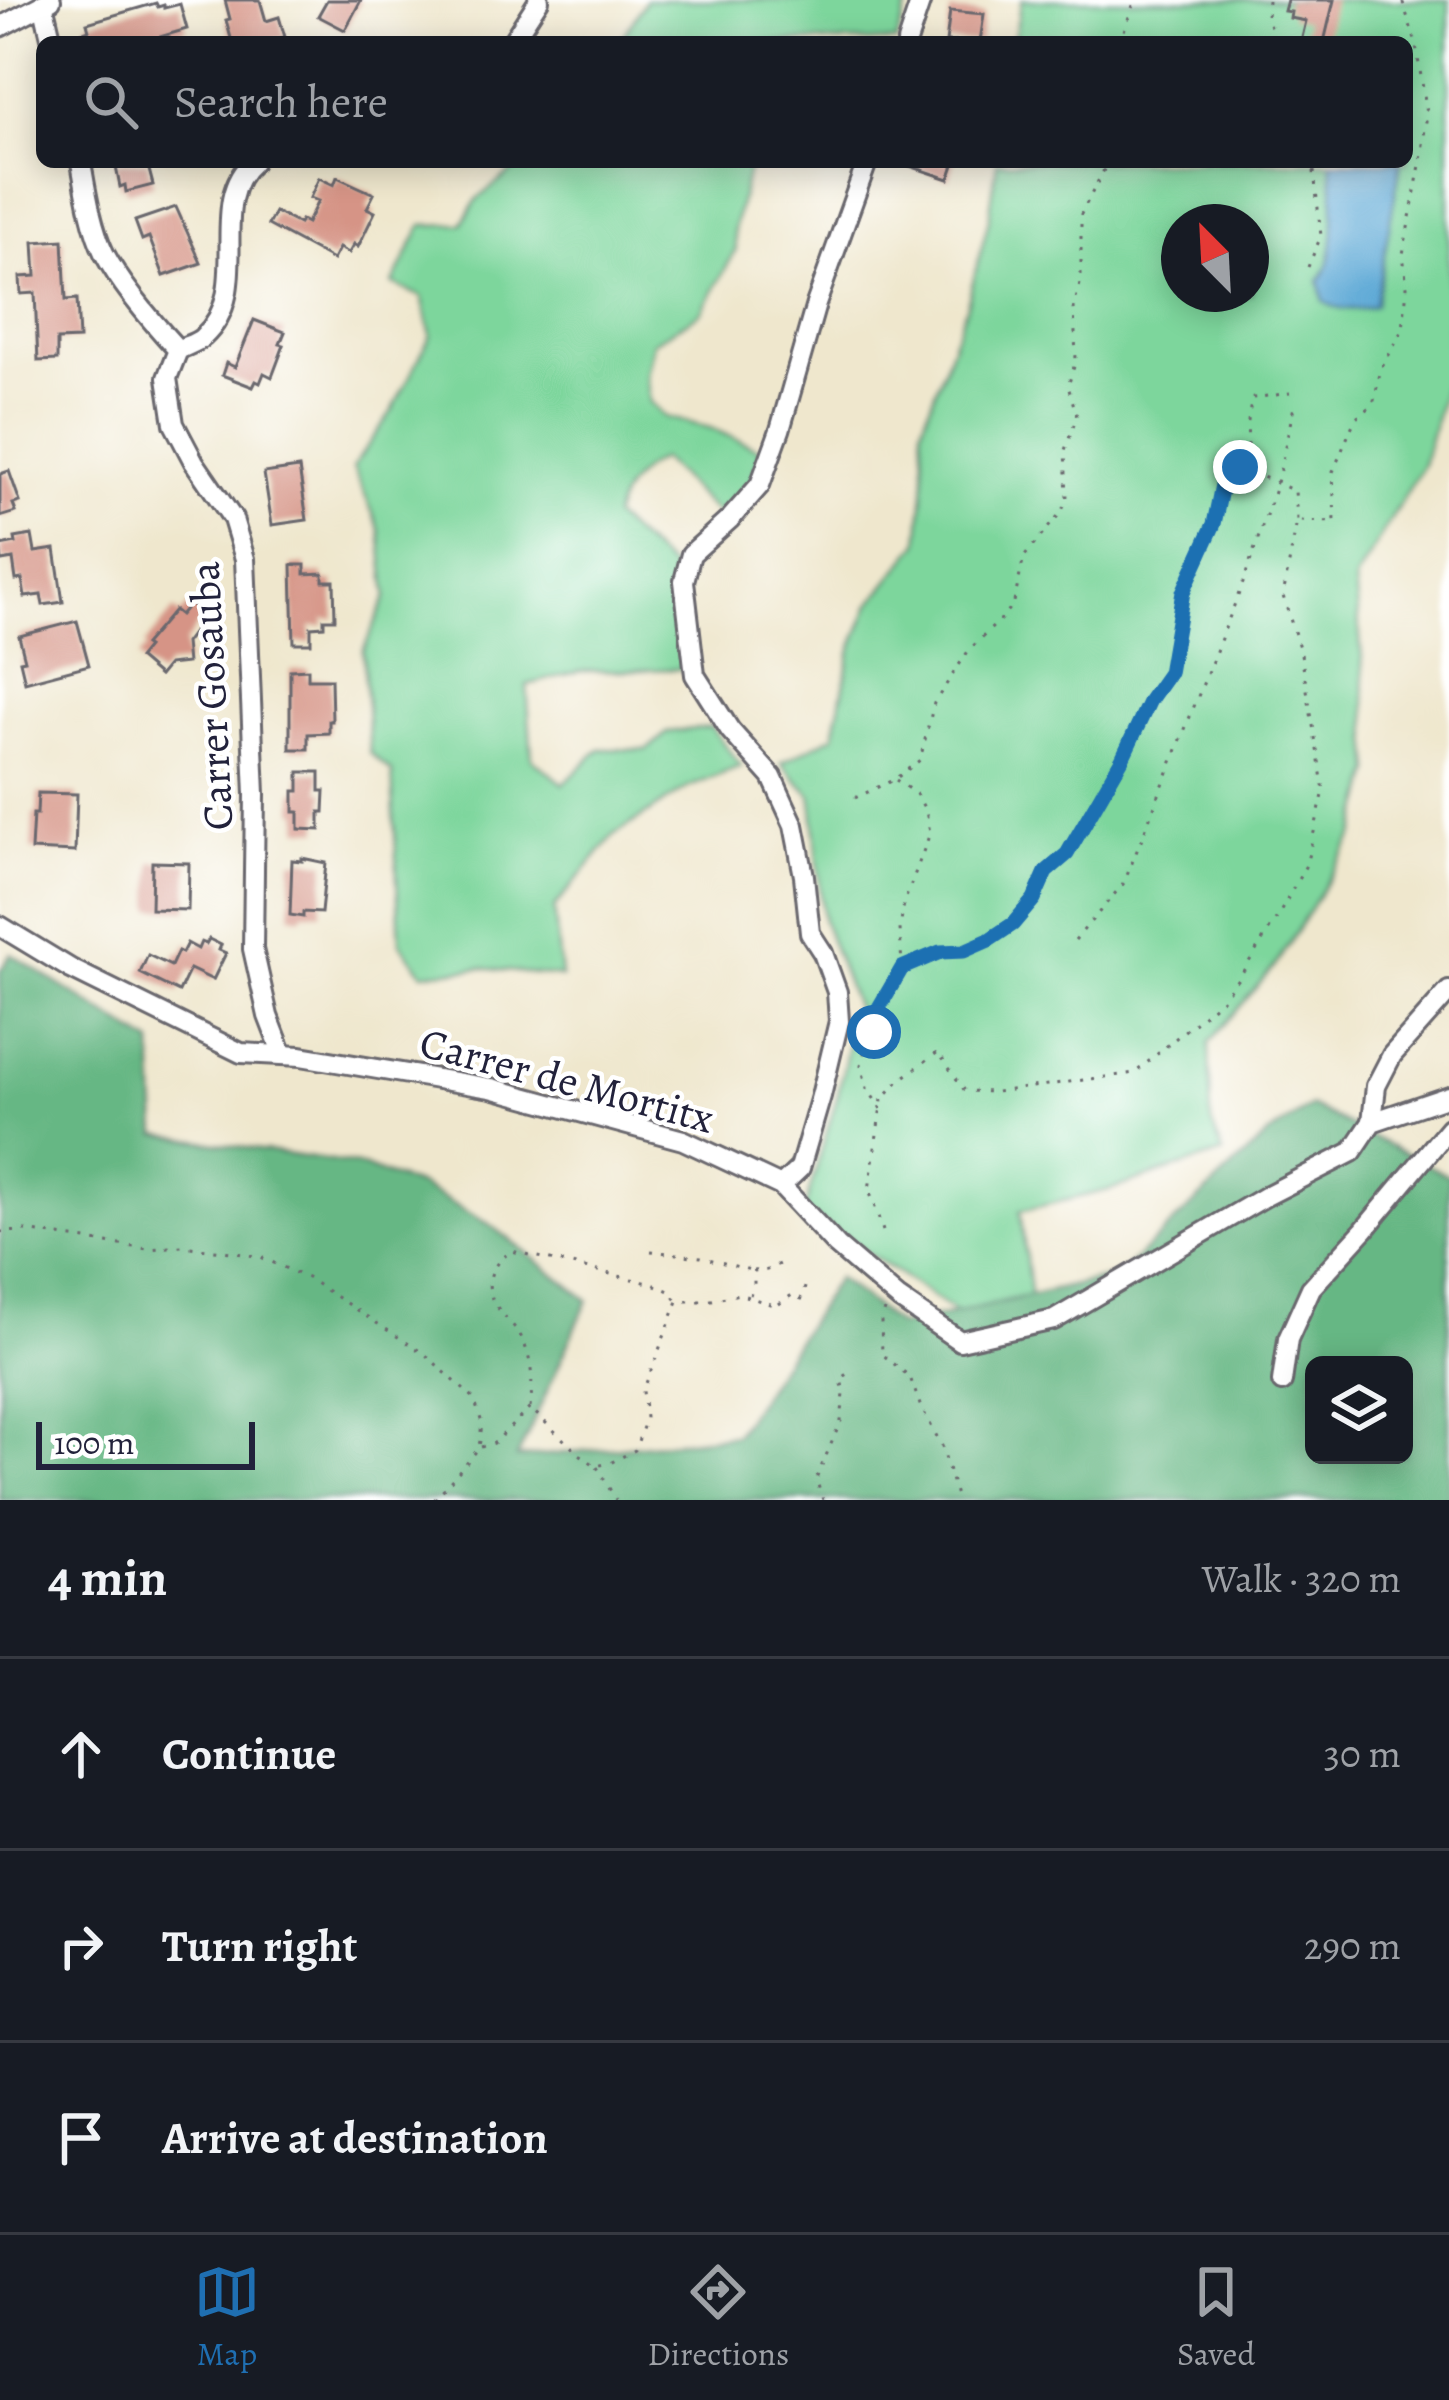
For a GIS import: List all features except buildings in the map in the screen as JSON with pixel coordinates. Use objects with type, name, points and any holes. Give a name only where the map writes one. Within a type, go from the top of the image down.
[{"type":"street","points":[[516,36],[539,0]]},
{"type":"street","points":[[909,36],[921,0]]},
{"type":"street","points":[[0,27],[47,2],[51,36]]},
{"type":"street","points":[[82,168],[104,252],[154,325],[178,350],[203,338],[229,295],[231,205],[246,168]]},
{"type":"street","points":[[782,1186],[800,1168],[816,1114],[839,1022],[837,992],[810,932],[794,825],[772,777],[730,730],[695,675],[684,581],[691,554],[760,485],[816,304],[865,168]]},
{"type":"street","name":"Carrer Gosauba","points":[[178,350],[167,378],[173,424],[233,519],[245,559],[255,794],[254,950],[268,1016],[284,1055]]},
{"type":"street","name":"Carrer de Mortitx","points":[[0,926],[71,969],[241,1053],[284,1055],[491,1088],[683,1141],[782,1186],[837,1246],[960,1342],[1054,1320],[1266,1196],[1352,1152],[1372,1122],[1449,1096]]},
{"type":"street","points":[[1372,1122],[1376,1087],[1392,1055],[1449,991]]},
{"type":"street","points":[[1282,1382],[1288,1339],[1311,1288],[1449,1128]]},
{"type":"path","points":[[1122,36],[1135,0]]},
{"type":"path","points":[[1268,0],[1273,36]]},
{"type":"path","points":[[1402,0],[1413,36]]},
{"type":"path","points":[[1297,521],[1335,522],[1333,472],[1355,419],[1373,405],[1381,369],[1403,330],[1407,287],[1403,254],[1427,113],[1413,37]]},
{"type":"path","points":[[855,798],[895,779],[920,760],[934,703],[969,650],[1014,602],[1024,557],[1062,511],[1067,496],[1065,450],[1077,416],[1068,386],[1076,361],[1074,308],[1082,280],[1081,214],[1105,168]]},
{"type":"path","points":[[1308,267],[1321,236],[1314,168]]},
{"type":"path","points":[[1252,471],[1247,450],[1253,398],[1290,393]]},
{"type":"path","points":[[1076,940],[1124,884],[1243,583],[1277,483],[1294,402]]},
{"type":"path","points":[[883,1231],[869,1190],[882,1099],[901,1079],[938,1052],[965,1090],[996,1092],[1135,1073],[1222,999],[1277,918],[1306,865],[1324,790],[1301,654],[1283,596],[1297,521],[1295,491],[1240,467],[1225,470],[1214,524],[1183,592],[1169,673],[1067,854],[1046,872],[1034,899],[1013,924],[964,951],[940,952],[902,968]]},
{"type":"path","points":[[881,1109],[867,1088],[861,1065],[874,1032],[874,1016],[902,968],[904,903],[929,833],[926,811],[916,794],[895,779]]},
{"type":"path","points":[[0,1232],[262,1257],[307,1278],[426,1355],[475,1399],[482,1423],[479,1448]]},
{"type":"path","points":[[434,1500],[479,1448],[494,1443],[530,1408],[533,1378],[524,1343],[488,1290],[498,1260],[512,1251],[653,1284],[678,1301],[739,1294],[776,1306],[792,1295],[802,1299],[805,1287]]},
{"type":"path","points":[[651,1251],[701,1257],[754,1271],[779,1264]]},
{"type":"path","points":[[749,1297],[754,1271]]},
{"type":"path","points":[[892,1293],[880,1322],[883,1354],[910,1377],[942,1446],[957,1500]]},
{"type":"path","points":[[596,1466],[634,1450],[646,1418],[643,1391],[678,1301]]},
{"type":"path","points":[[823,1500],[817,1479],[841,1421],[841,1378],[851,1371]]},
{"type":"path","points":[[530,1408],[596,1466],[616,1500]]},
{"type":"green space","points":[[646,0],[910,0],[898,36],[623,36]]},
{"type":"green space","points":[[1022,0],[1449,0],[1449,368],[1423,465],[1355,580],[1372,771],[1355,835],[1277,963],[1209,1043],[1211,1122],[1223,1153],[1109,1190],[1020,1211],[1032,1308],[968,1321],[804,1210],[838,1094],[856,1008],[823,921],[812,796],[781,763],[834,735],[851,652],[869,606],[919,543],[925,482],[922,427],[967,305],[989,219],[996,168],[1413,168],[1413,36],[1014,36]]},
{"type":"green space","points":[[517,168],[749,168],[734,228],[736,250],[701,313],[653,342],[646,375],[650,402],[665,417],[710,428],[762,450],[750,485],[717,514],[661,459],[631,482],[613,517],[672,569],[671,609],[683,669],[580,671],[527,685],[532,759],[564,784],[600,749],[647,750],[668,732],[711,727],[741,766],[687,788],[614,835],[554,908],[561,977],[481,968],[423,973],[400,943],[392,772],[370,753],[363,651],[387,596],[380,530],[353,467],[392,411],[431,335],[422,297],[393,284],[422,225],[462,224],[478,198]]},
{"type":"green space","points":[[11,954],[153,1044],[157,1134],[357,1165],[420,1186],[491,1225],[588,1300],[517,1458],[735,1435],[837,1278],[899,1326],[1118,1275],[1268,1135],[1311,1106],[1449,1176],[1449,1500],[0,1500],[0,971]]},
{"type":"water","points":[[1331,168],[1400,168],[1375,305],[1356,309],[1324,302],[1319,280],[1330,257]]},
{"type":"route","points":[[874,1032],[874,1016],[902,968],[940,952],[964,951],[1013,924],[1034,899],[1046,872],[1067,854],[1169,673],[1183,592],[1214,524],[1225,470],[1240,467]]}]
